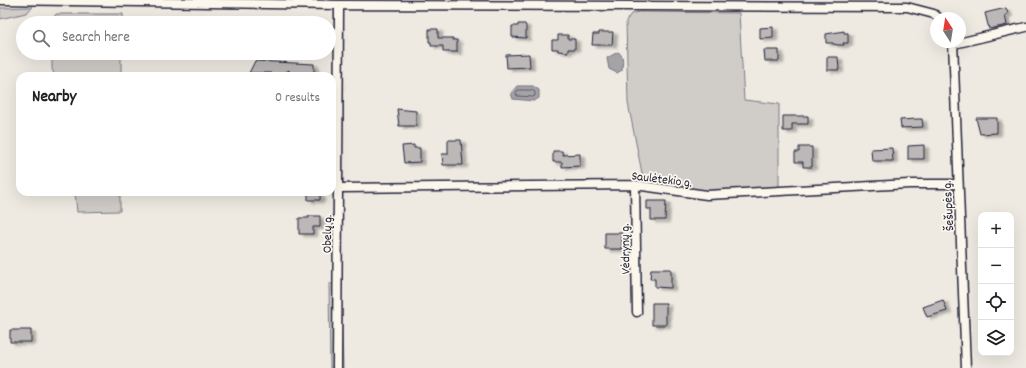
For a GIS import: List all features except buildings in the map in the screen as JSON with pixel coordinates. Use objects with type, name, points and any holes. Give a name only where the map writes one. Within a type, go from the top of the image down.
[{"type":"street","points":[[0,0],[290,2],[339,5],[500,3],[839,3],[907,7],[930,13]]},
{"type":"street","name":"Obelų g.","points":[[336,368],[339,188],[339,5]]},
{"type":"street","points":[[966,40],[1026,27]]},
{"type":"street","name":"Šešupės g.","points":[[954,48],[966,368]]},
{"type":"street","name":"Saulėtekio g.","points":[[339,188],[635,185],[707,195],[908,184],[958,184]]},
{"type":"street","name":"Vėdrynų g.","points":[[635,185],[637,312]]},
{"type":"shaded area","points":[[33,7],[26,13],[0,19],[0,8]]},
{"type":"shaded area","points":[[638,12],[739,13],[744,100],[779,104],[779,191],[692,196],[643,178],[628,103],[626,21],[631,14]]},
{"type":"shaded area","points":[[56,14],[123,14],[123,16],[55,16]]},
{"type":"shaded area","points":[[52,60],[121,60],[121,72],[53,72]]},
{"type":"shaded area","points":[[75,196],[120,196],[120,211],[77,212]]},
{"type":"shaded area","points":[[329,284],[341,284],[343,368],[330,368]]},
{"type":"water","points":[[618,52],[622,56],[623,63],[622,70],[617,73],[609,69],[607,58]]},
{"type":"water","points":[[517,86],[533,86],[539,90],[539,98],[534,101],[513,99],[511,93]]}]
